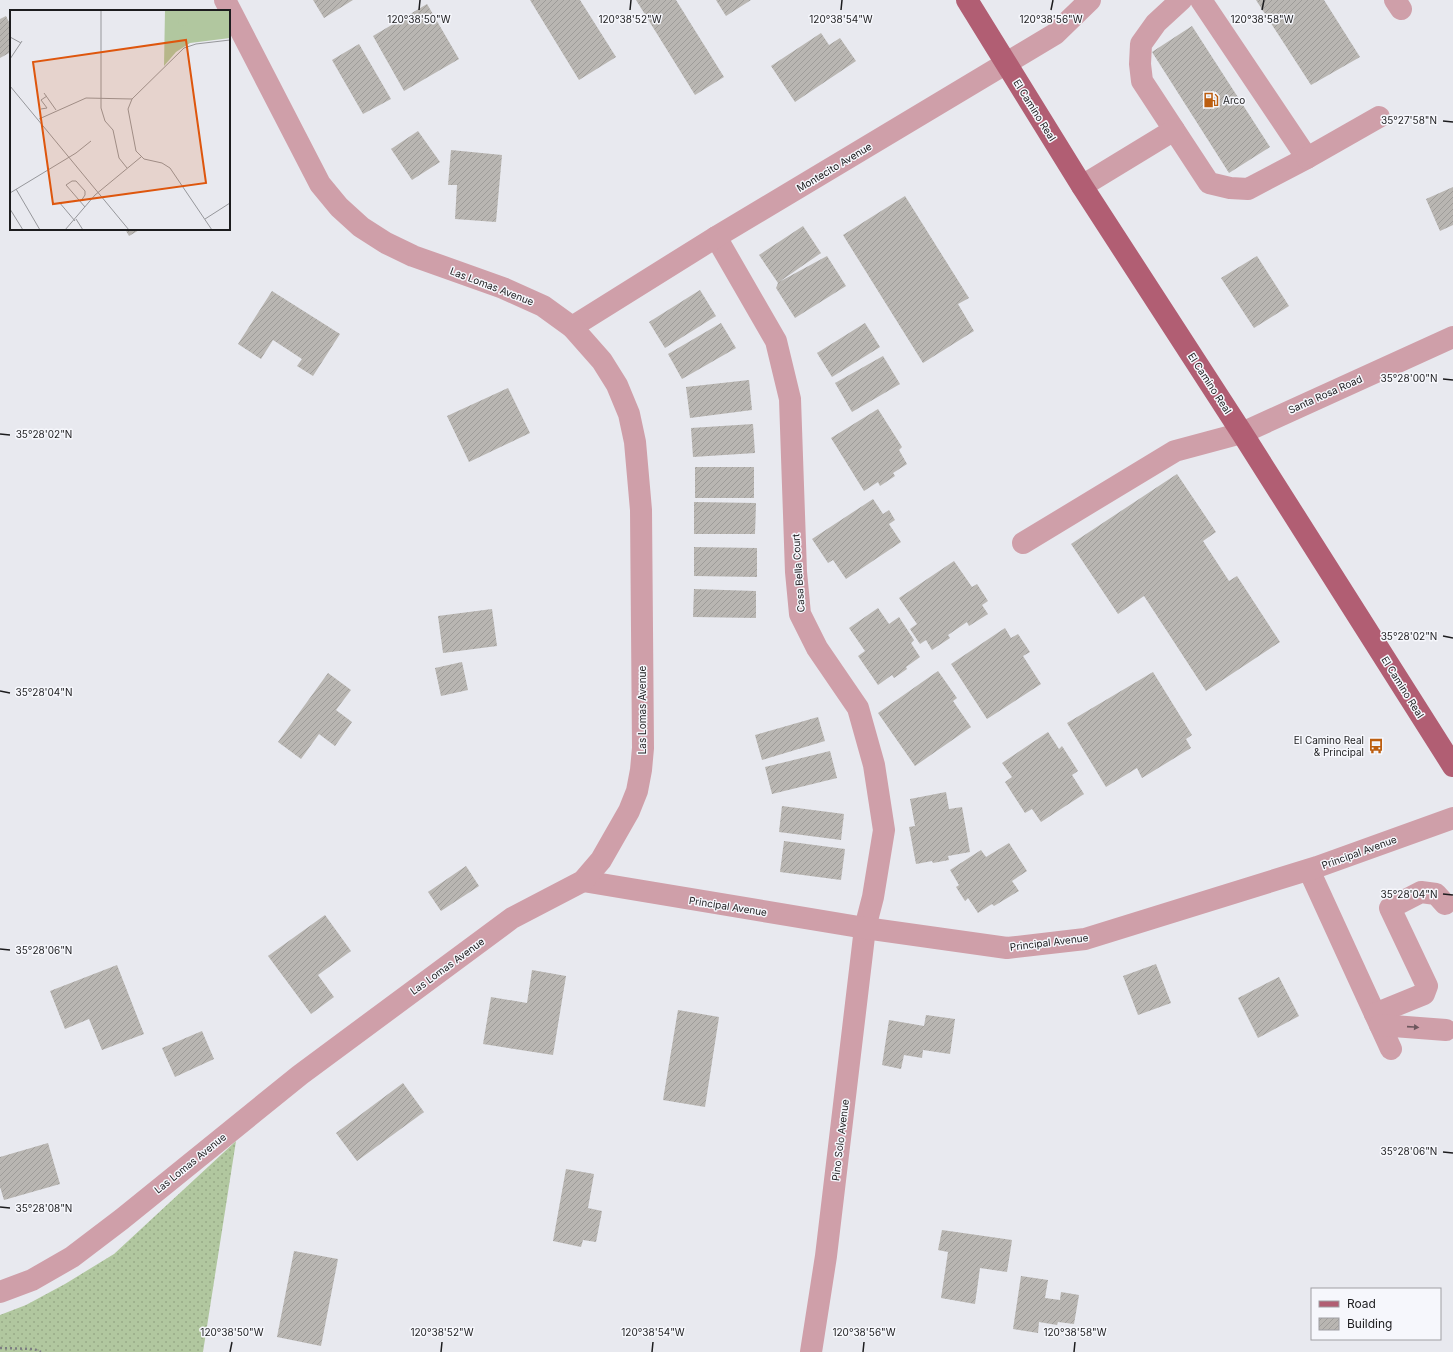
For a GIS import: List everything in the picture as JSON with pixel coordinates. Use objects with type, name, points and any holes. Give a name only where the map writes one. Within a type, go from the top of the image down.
[{"type":"main road","name":"El Camino Real","points":[[966,0],[1082,186],[1242,432],[1453,766]]},
{"type":"street","name":"Las Lomas Avenue","points":[[0,1292],[32,1280],[72,1257],[122,1219],[300,1074],[512,918],[583,881],[601,860],[629,811],[637,791],[641,770],[643,748],[642,510],[635,442],[629,414],[617,385],[602,361],[572,327],[544,306],[503,288],[413,256],[386,243],[361,227],[339,207],[320,184],[225,0]]},
{"type":"street","name":"Montecito Avenue","points":[[572,327],[716,237],[1055,34],[1090,0]]},
{"type":"street","points":[[1181,0],[1156,23],[1141,44],[1140,64],[1142,81],[1209,183],[1230,188],[1248,189],[1307,158],[1379,117]]},
{"type":"street","points":[[1201,0],[1307,158]]},
{"type":"street","points":[[1082,186],[1174,130]]},
{"type":"street","name":"Casa Bella Court","points":[[716,237],[776,341],[790,399],[796,572],[800,614],[817,648],[858,708],[874,765],[884,830],[873,897],[865,928]]},
{"type":"street","name":"Santa Rosa Road","points":[[1023,543],[1175,451],[1242,432],[1453,337]]},
{"type":"street","name":"Principal Avenue","points":[[583,881],[865,928],[1007,948],[1085,939],[1309,870],[1453,818]]},
{"type":"street","points":[[1309,870],[1390,1049]]},
{"type":"street","points":[[1377,1019],[1424,994],[1427,986],[1390,908],[1421,892],[1436,894],[1446,904]]},
{"type":"street","name":"Pino Solo Avenue","points":[[811,1352],[826,1256],[865,928]]},
{"type":"street","points":[[1377,1019],[1446,1030]]},
{"type":"path","points":[[0,1348],[34,1349],[41,1352]]},
{"type":"green space","points":[[236,1141],[203,1352],[0,1352],[0,1315],[26,1305],[65,1284],[114,1254]]},
{"type":"building","points":[[313,0],[353,0],[324,18]]},
{"type":"building","points":[[530,0],[580,0],[616,57],[579,80]]},
{"type":"building","points":[[636,0],[676,0],[724,77],[695,95]]},
{"type":"building","points":[[716,0],[751,0],[726,16]]},
{"type":"building","points":[[1256,0],[1324,0],[1360,57],[1311,85]]},
{"type":"building","points":[[427,4],[459,59],[404,91],[373,36]]},
{"type":"building","points":[[6,16],[10,24],[10,53],[0,58],[0,19]]},
{"type":"building","name":"Arco","points":[[1192,26],[1270,147],[1229,173],[1152,52]]},
{"type":"building","points":[[821,33],[829,45],[840,38],[856,61],[795,102],[771,66]]},
{"type":"building","points":[[359,44],[391,99],[363,114],[332,60]]},
{"type":"building","points":[[418,131],[440,162],[412,180],[391,149]]},
{"type":"building","points":[[451,150],[502,155],[496,222],[455,219],[457,185],[448,185]]},
{"type":"building","points":[[1453,187],[1453,225],[1440,231],[1426,199]]},
{"type":"building","points":[[905,196],[969,298],[958,304],[974,331],[923,363],[843,235]]},
{"type":"building","points":[[803,226],[821,253],[779,282],[827,256],[846,286],[795,318],[776,288],[778,283],[759,255]]},
{"type":"building","points":[[126,230],[139,230],[129,236]]},
{"type":"building","points":[[1257,256],[1289,306],[1254,328],[1221,278]]},
{"type":"building","points":[[700,290],[716,316],[665,348],[649,322]]},
{"type":"building","points":[[272,291],[340,334],[313,376],[297,366],[302,359],[273,340],[261,359],[238,344]]},
{"type":"building","points":[[721,323],[736,348],[682,379],[668,354]]},
{"type":"building","points":[[865,323],[880,347],[832,377],[817,353]]},
{"type":"building","points":[[883,356],[900,384],[852,412],[835,383]]},
{"type":"building","points":[[749,380],[752,410],[690,418],[686,387]]},
{"type":"building","points":[[508,388],[530,433],[469,462],[447,416]]},
{"type":"building","points":[[878,409],[902,447],[899,450],[907,464],[893,473],[895,476],[880,486],[878,482],[864,491],[831,438]]},
{"type":"building","points":[[753,424],[755,453],[693,457],[691,428]]},
{"type":"building","points":[[695,467],[754,467],[754,498],[695,498]]},
{"type":"building","points":[[1177,474],[1216,532],[1203,541],[1229,581],[1237,576],[1280,642],[1206,691],[1144,596],[1118,614],[1071,544]]},
{"type":"building","points":[[873,499],[883,514],[889,510],[895,520],[889,524],[901,542],[846,579],[833,560],[828,563],[812,539]]},
{"type":"building","points":[[694,502],[756,503],[755,534],[694,534]]},
{"type":"building","points":[[694,547],[757,548],[757,577],[694,576]]},
{"type":"building","points":[[954,561],[972,587],[977,584],[988,601],[982,605],[988,614],[969,626],[967,622],[948,635],[950,638],[932,650],[926,640],[920,644],[910,629],[917,624],[899,598]]},
{"type":"building","points":[[694,589],[756,591],[756,618],[693,617]]},
{"type":"building","points":[[878,608],[889,624],[899,617],[914,640],[911,643],[920,657],[894,678],[892,675],[878,685],[858,656],[865,651],[849,628]]},
{"type":"building","points":[[492,609],[497,646],[443,653],[438,616]]},
{"type":"building","points":[[1005,628],[1011,638],[1018,634],[1030,652],[1023,656],[1041,684],[987,719],[951,664]]},
{"type":"building","points":[[462,662],[468,690],[441,696],[435,668]]},
{"type":"building","points":[[938,671],[957,698],[953,701],[971,727],[915,766],[878,713]]},
{"type":"building","points":[[1153,672],[1192,735],[1186,739],[1191,748],[1142,778],[1137,768],[1106,787],[1067,723]]},
{"type":"building","points":[[328,673],[351,690],[336,710],[352,722],[335,746],[319,734],[301,759],[278,742]]},
{"type":"building","points":[[818,717],[825,741],[762,760],[755,735]]},
{"type":"building","points":[[1048,732],[1059,749],[1062,746],[1078,771],[1072,775],[1084,794],[1041,822],[1032,809],[1025,813],[1005,782],[1012,777],[1002,763]]},
{"type":"building","points":[[830,751],[837,778],[772,794],[765,767]]},
{"type":"building","points":[[946,792],[949,809],[962,807],[970,852],[948,856],[949,860],[916,864],[909,827],[915,826],[910,799]]},
{"type":"building","points":[[782,806],[844,814],[841,840],[779,832]]},
{"type":"building","points":[[784,841],[845,849],[841,880],[780,872]]},
{"type":"building","points":[[1009,843],[1027,871],[1012,881],[1019,891],[994,906],[992,904],[978,913],[968,898],[965,901],[956,887],[959,885],[950,870],[981,850],[986,857]]},
{"type":"building","points":[[466,866],[479,886],[441,911],[428,892]]},
{"type":"building","points":[[325,915],[351,951],[318,975],[334,997],[311,1014],[268,956]]},
{"type":"building","points":[[1156,964],[1171,1003],[1138,1015],[1123,976]]},
{"type":"building","points":[[117,965],[144,1034],[102,1050],[89,1019],[65,1029],[50,991]]},
{"type":"building","points":[[532,970],[566,976],[553,1055],[483,1044],[491,997],[527,1003]]},
{"type":"building","points":[[1279,977],[1299,1016],[1258,1038],[1238,998]]},
{"type":"building","points":[[678,1010],[719,1017],[705,1107],[663,1100]]},
{"type":"building","points":[[926,1015],[955,1019],[950,1054],[923,1050],[922,1058],[904,1055],[901,1069],[882,1065],[889,1020],[924,1026]]},
{"type":"building","points":[[202,1031],[214,1059],[175,1077],[162,1048]]},
{"type":"building","points":[[403,1083],[424,1112],[357,1161],[336,1133]]},
{"type":"building","points":[[48,1143],[60,1184],[4,1200],[0,1187],[0,1157]]},
{"type":"building","points":[[566,1169],[594,1174],[588,1208],[602,1211],[596,1242],[583,1240],[581,1247],[553,1241]]},
{"type":"building","points":[[942,1230],[1012,1240],[1007,1272],[980,1268],[975,1304],[941,1298],[948,1252],[938,1250]]},
{"type":"building","points":[[294,1251],[338,1259],[321,1346],[277,1337]]},
{"type":"building","points":[[1021,1276],[1048,1280],[1045,1298],[1060,1300],[1061,1292],[1079,1295],[1074,1324],[1058,1322],[1057,1325],[1039,1322],[1038,1333],[1013,1329]]},
{"type":"place","name":"Arco","points":[[1211,100]]},
{"type":"place","name":"El Camino Real & Principal","points":[[1376,746]]}]
